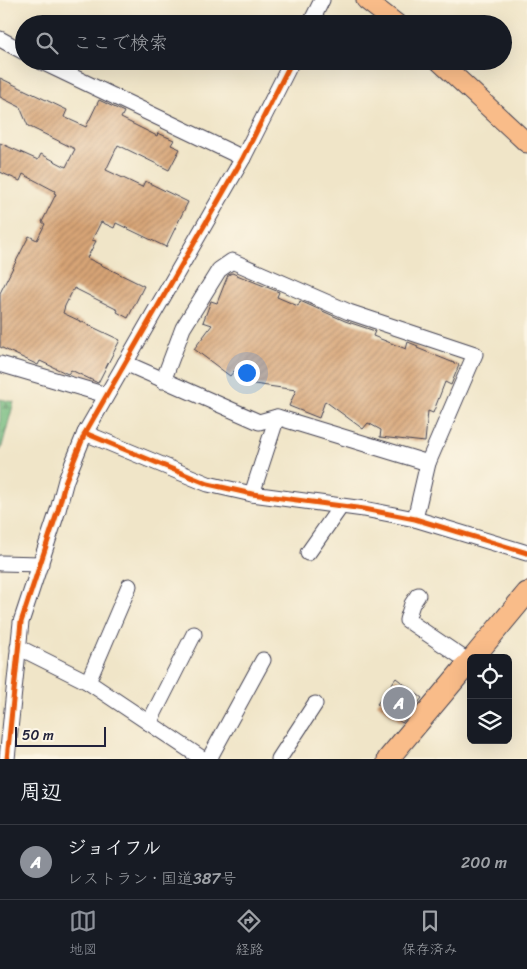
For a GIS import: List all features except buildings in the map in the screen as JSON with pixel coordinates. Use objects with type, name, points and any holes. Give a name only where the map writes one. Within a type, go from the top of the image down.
[{"type":"highway","points":[[476,654],[527,593]]},
{"type":"highway","points":[[388,759],[467,665]]},
{"type":"main road","points":[[366,0],[385,15]]},
{"type":"main road","points":[[449,70],[527,142]]},
{"type":"street","points":[[314,15],[322,0]]},
{"type":"street","points":[[0,39],[15,47]]},
{"type":"street","points":[[59,70],[243,158]]},
{"type":"street","points":[[7,759],[21,622],[41,564],[66,480],[85,433],[243,158],[287,70]]},
{"type":"street","points":[[163,380],[183,328],[219,270],[232,261],[349,312],[475,354],[428,463],[415,519]]},
{"type":"street","points":[[125,363],[259,422],[277,417],[428,463]]},
{"type":"street","points":[[0,364],[106,395]]},
{"type":"street","points":[[252,494],[277,417]]},
{"type":"street","points":[[85,433],[208,484],[252,494],[364,509],[415,519],[527,553]]},
{"type":"street","points":[[308,553],[341,506]]},
{"type":"street","points":[[0,563],[41,564]]},
{"type":"street","points":[[88,682],[130,586]]},
{"type":"street","points":[[418,595],[412,604],[407,620],[467,658]]},
{"type":"street","points":[[149,723],[194,634]]},
{"type":"street","points":[[18,647],[88,682],[203,759]]},
{"type":"street","points":[[209,759],[263,660]]},
{"type":"street","points":[[279,759],[315,704]]},
{"type":"green space","points":[[0,399],[14,402],[1,450],[0,450]]},
{"type":"cycle path","points":[[7,759],[21,622],[66,480],[85,433],[243,158],[287,70]]},
{"type":"cycle path","points":[[85,433],[208,484],[252,494],[364,509],[415,519],[527,553]]},
{"type":"place","name":"ジョイフル","points":[[399,703]]}]
